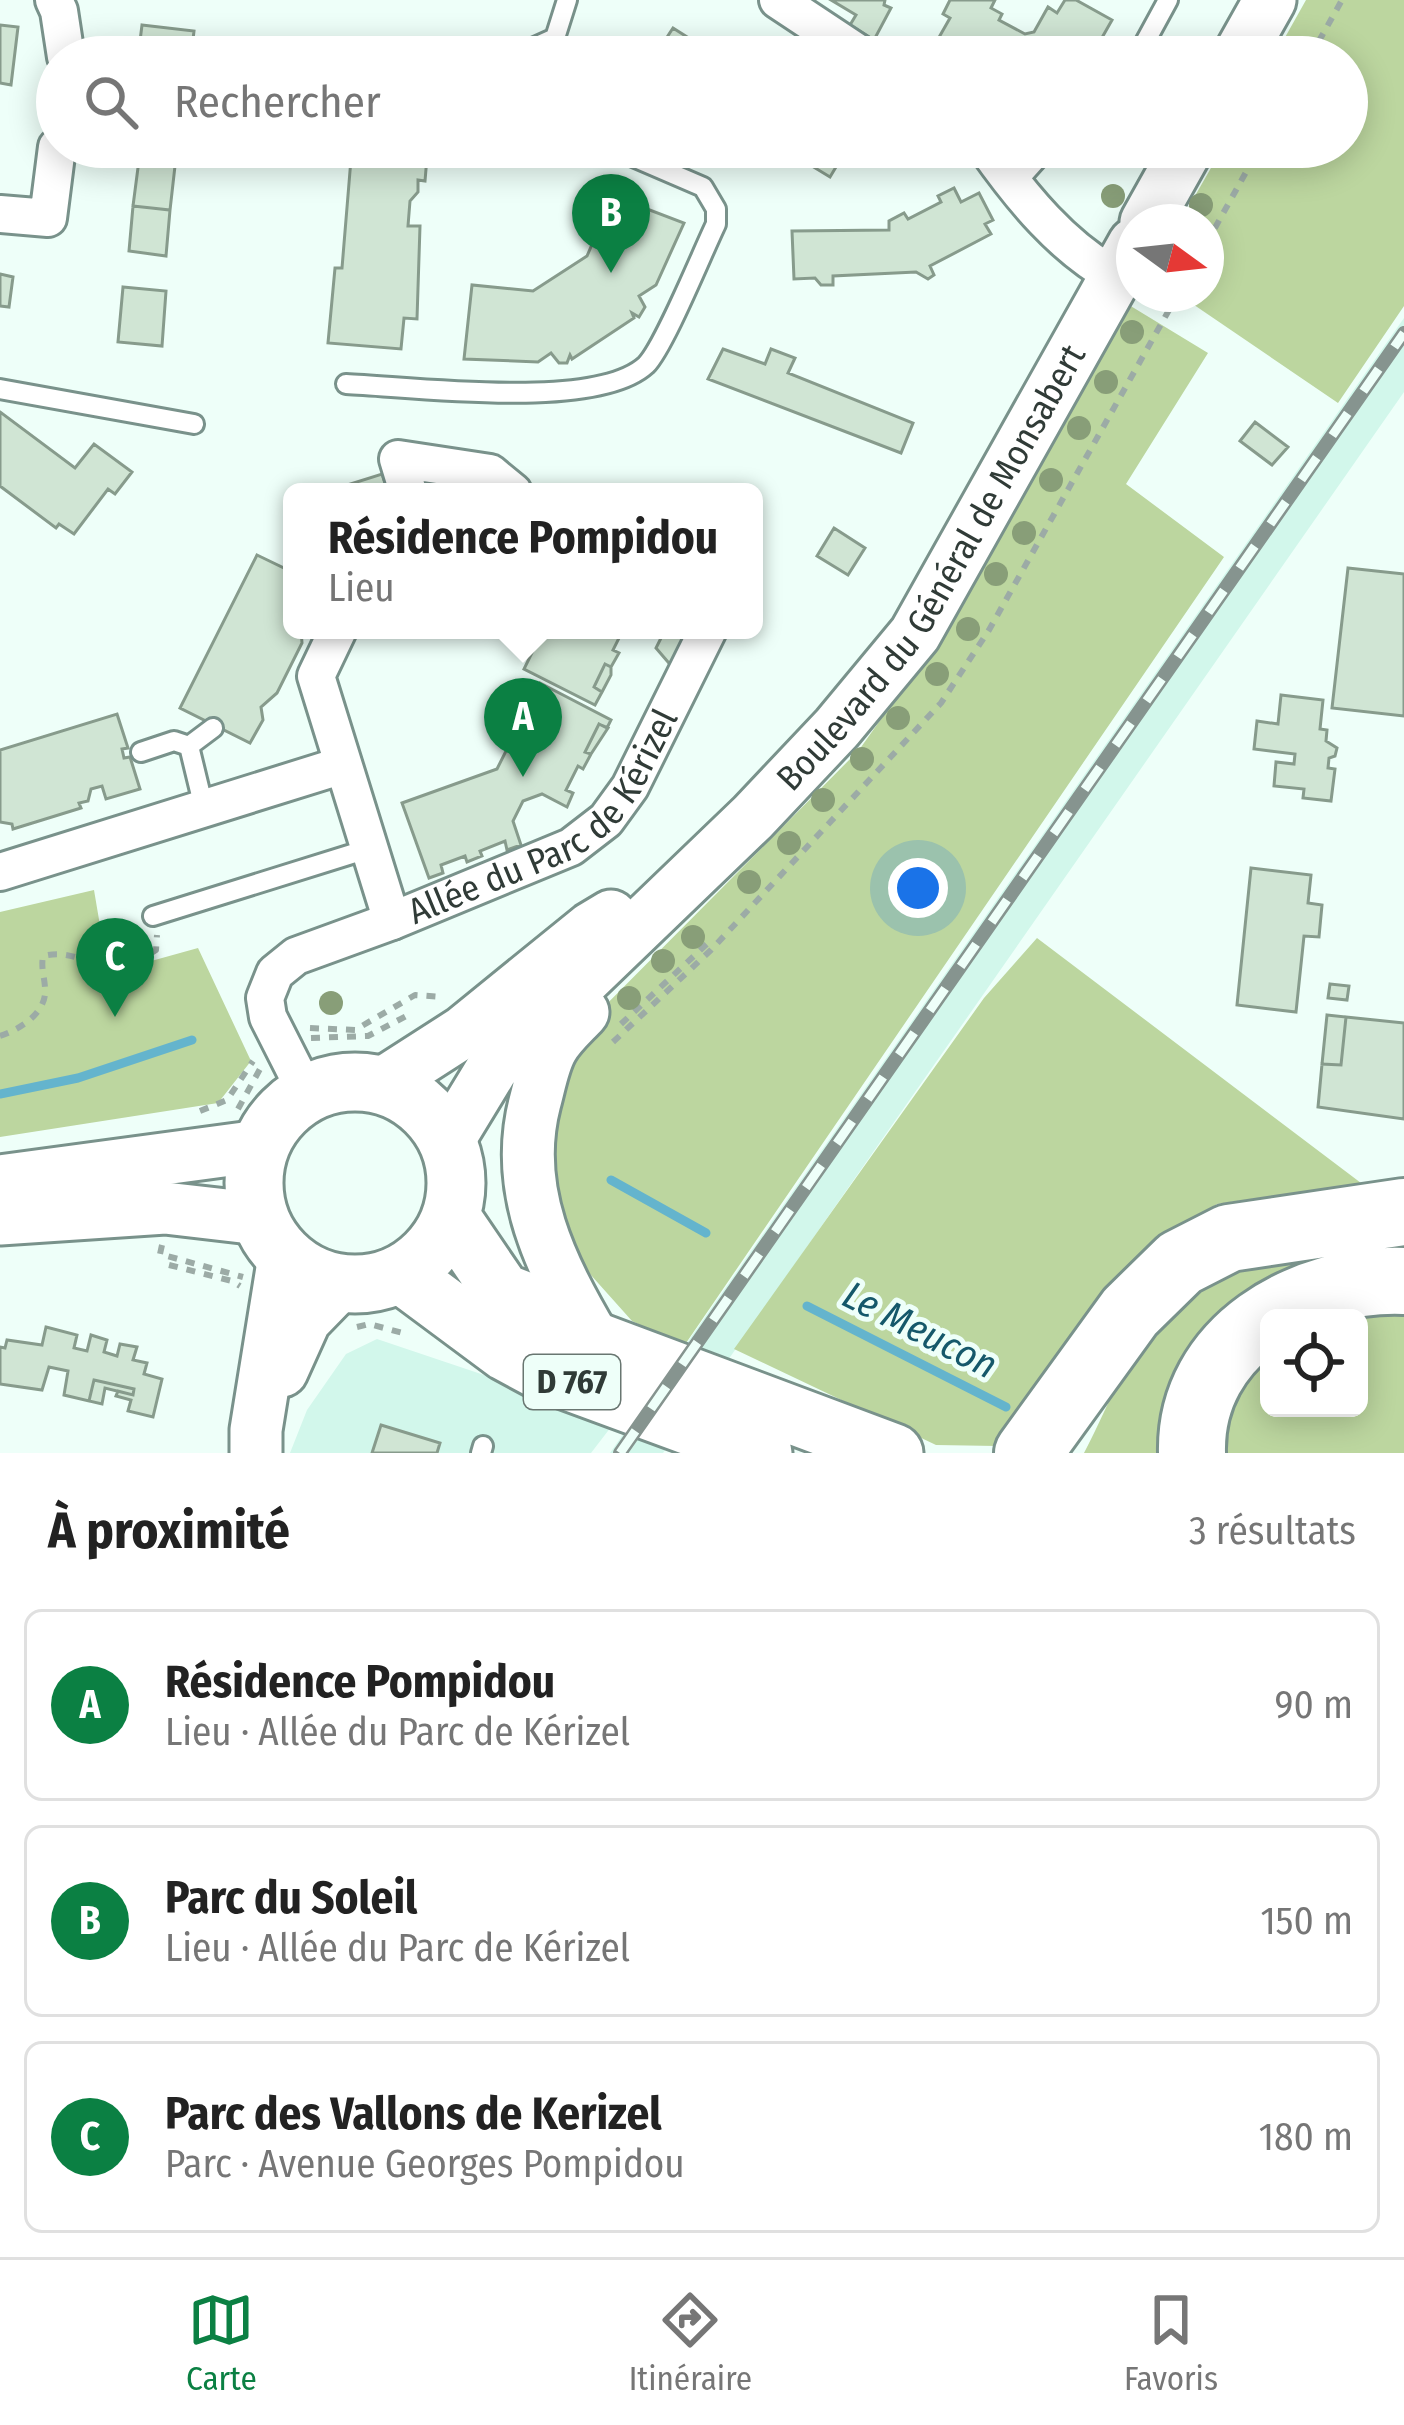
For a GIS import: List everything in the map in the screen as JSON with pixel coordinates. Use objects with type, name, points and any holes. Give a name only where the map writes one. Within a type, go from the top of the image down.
[{"type":"highway","points":[[1028,1453],[1130,1312],[1180,1263],[1229,1238],[1404,1212]]},
{"type":"highway","points":[[1188,1441],[1221,1358],[1246,1332],[1275,1312],[1333,1286],[1404,1281]]},
{"type":"main road","points":[[1250,36],[1270,0]]},
{"type":"main road","points":[[1156,204],[1176,168]]},
{"type":"main road","name":"Boulevard du Général de Monsabert","points":[[448,1141],[494,1067],[753,817],[915,634],[1116,276]]},
{"type":"main road","points":[[595,1341],[558,1276],[539,1228],[526,1160],[527,1131],[551,1049],[696,869]]},
{"type":"main road","name":"Boulevard du Général de Monsabert","points":[[382,1084],[459,1019],[591,928],[696,869]]},
{"type":"main road","points":[[307,1066],[330,1084],[382,1084],[421,1106],[448,1141],[458,1188],[440,1240],[422,1259],[401,1274],[361,1285],[345,1306],[305,1320],[287,1353],[259,1453],[264,1253],[254,1183],[260,1146],[307,1066]]},
{"type":"main road","points":[[0,1181],[260,1146]]},
{"type":"main road","points":[[0,1219],[166,1208],[301,1269],[345,1306]]},
{"type":"main road","name":"D 767","points":[[451,1217],[481,1241],[530,1303],[595,1341],[894,1453]]},
{"type":"main road","name":"D 767","points":[[401,1274],[506,1352],[543,1372],[763,1453]]},
{"type":"street","points":[[54,0],[63,36]]},
{"type":"street","points":[[778,0],[832,36]]},
{"type":"street","points":[[0,214],[48,218],[54,168]]},
{"type":"street","points":[[1001,168],[1083,259],[1116,260]]},
{"type":"street","points":[[405,483],[398,459],[490,472],[503,483]]},
{"type":"street","name":"Allée du Parc de Kérizel","points":[[334,639],[316,676],[392,921]]},
{"type":"street","name":"Allée du Parc de Kérizel","points":[[307,1066],[268,1017],[265,998],[275,974],[296,956],[571,847],[606,820],[630,787],[703,639]]},
{"type":"street","points":[[0,872],[343,765]]},
{"type":"lane","points":[[557,36],[567,0]]},
{"type":"lane","points":[[1148,36],[1168,0]]},
{"type":"lane","points":[[346,384],[563,392],[629,377],[650,361],[716,224],[716,209],[703,187],[659,168]]},
{"type":"lane","points":[[1013,186],[1029,168]]},
{"type":"lane","points":[[0,389],[194,424]]},
{"type":"lane","points":[[189,746],[213,728]]},
{"type":"lane","points":[[141,752],[174,741],[189,746]]},
{"type":"lane","points":[[189,746],[204,808]]},
{"type":"lane","points":[[153,916],[371,848]]},
{"type":"path","points":[[1322,36],[1342,0]]},
{"type":"path","points":[[1224,212],[1248,168]]},
{"type":"path","points":[[0,1036],[24,1025],[39,1010],[47,993],[40,963],[43,956],[62,955],[117,968],[139,962],[156,950]]},
{"type":"path","points":[[602,1052],[711,950]]},
{"type":"path","points":[[301,1028],[361,1029],[416,994],[435,994],[459,1019]]},
{"type":"path","points":[[307,1066],[426,1006],[441,1008],[459,1019]]},
{"type":"path","points":[[185,1113],[227,1100],[255,1058]]},
{"type":"path","points":[[164,1240],[160,1254],[234,1272],[264,1253]]},
{"type":"path","points":[[169,1265],[236,1282],[248,1300]]},
{"type":"path","points":[[345,1306],[369,1324],[410,1335]]},
{"type":"shaded area","points":[[1404,318],[1404,392],[663,1453],[610,1453]]},
{"type":"shaded area","points":[[377,1339],[484,1375],[611,1427],[591,1453],[290,1453],[307,1410],[346,1354]]},
{"type":"green space","points":[[1306,0],[1404,0],[1404,306],[1338,403],[1204,312],[1224,312],[1224,204],[1190,204],[1211,168],[1368,168],[1368,36],[1286,36]]},
{"type":"green space","points":[[1125,312],[1141,312],[1208,353],[1126,484],[1224,557],[684,1346],[632,1321],[573,1255],[547,1165],[568,1043],[859,750],[954,616]]},
{"type":"green space","points":[[94,890],[108,973],[198,948],[251,1061],[218,1103],[0,1137],[0,912]]},
{"type":"green space","points":[[1037,938],[1361,1183],[1217,1204],[1146,1254],[997,1446],[936,1445],[734,1349],[984,998]]},
{"type":"green space","points":[[1404,1232],[1404,1453],[1210,1453],[1176,1414],[1158,1453],[1084,1453],[1136,1350],[1170,1308],[1229,1269],[1296,1248]]},
{"type":"building","points":[[831,0],[885,0],[884,5],[891,8],[876,36],[850,25],[856,15]]},
{"type":"building","points":[[950,0],[995,0],[991,8],[1002,14],[999,20],[1025,34],[1034,32],[1048,7],[1057,13],[1065,0],[1076,0],[1112,20],[1103,36],[940,36],[950,18],[943,14]]},
{"type":"building","points":[[0,25],[18,27],[11,85],[0,83]]},
{"type":"building","points":[[142,25],[194,31],[193,36],[141,36]]},
{"type":"building","points":[[138,168],[175,168],[170,210],[133,206]]},
{"type":"building","points":[[350,168],[426,168],[425,181],[418,180],[418,192],[410,201],[408,226],[420,226],[417,319],[404,318],[401,349],[328,343],[335,268],[342,268]]},
{"type":"building","points":[[815,168],[835,168],[830,177]]},
{"type":"building","points":[[954,188],[961,202],[979,193],[993,220],[985,224],[991,234],[930,266],[934,275],[928,279],[916,272],[833,276],[833,285],[821,285],[815,278],[794,279],[792,231],[889,230],[889,221],[904,213],[908,219],[941,202],[938,196]]},
{"type":"building","points":[[613,196],[684,223],[656,285],[639,296],[645,307],[639,317],[632,313],[634,318],[572,359],[570,355],[567,363],[559,363],[551,353],[538,362],[464,359],[472,285],[533,291],[587,256]]},
{"type":"building","points":[[133,206],[170,210],[166,256],[129,251]]},
{"type":"building","points":[[0,274],[13,277],[9,307],[0,306]]},
{"type":"building","points":[[123,287],[166,291],[162,346],[118,342]]},
{"type":"building","points":[[723,349],[765,364],[771,349],[795,358],[788,373],[913,423],[901,453],[708,379]]},
{"type":"building","points":[[0,412],[75,468],[94,444],[132,472],[115,494],[108,489],[74,534],[59,524],[56,528],[0,486]]},
{"type":"building","points":[[1255,422],[1288,447],[1272,465],[1240,441]]},
{"type":"building","points":[[382,474],[385,483],[354,483]]},
{"type":"building","points":[[834,528],[865,548],[848,575],[817,556]]},
{"type":"building","points":[[257,555],[283,568],[283,639],[302,639],[302,643],[277,693],[261,707],[263,720],[250,743],[180,708]]},
{"type":"building","points":[[1348,568],[1404,574],[1404,716],[1332,708]]},
{"type":"building","points":[[539,639],[618,639],[613,650],[619,653],[611,667],[605,664],[594,687],[602,692],[595,705],[524,669]]},
{"type":"building","points":[[660,639],[689,639],[674,669],[656,648]]},
{"type":"building","points":[[605,664],[611,667],[611,675],[602,692],[594,687]]},
{"type":"building","points":[[540,683],[611,720],[607,728],[599,724],[585,752],[591,754],[583,769],[578,766],[566,790],[573,793],[567,807],[542,794],[523,801],[513,821],[521,845],[507,850],[505,841],[467,862],[465,856],[441,865],[443,873],[429,878],[402,803],[497,769]]},
{"type":"building","points":[[1281,695],[1323,700],[1320,729],[1327,730],[1326,741],[1337,748],[1329,758],[1328,768],[1335,769],[1331,801],[1303,798],[1304,789],[1274,786],[1276,762],[1294,764],[1295,754],[1254,749],[1257,721],[1278,724]]},
{"type":"building","points":[[117,714],[128,748],[122,749],[124,758],[130,757],[140,789],[106,799],[102,786],[91,789],[88,801],[79,803],[81,808],[13,829],[12,824],[0,822],[0,750]]},
{"type":"building","points":[[599,724],[608,728],[591,754],[585,752]]},
{"type":"building","points":[[1251,868],[1311,875],[1308,903],[1322,905],[1319,937],[1304,936],[1296,1012],[1237,1005]]},
{"type":"building","points":[[1330,984],[1349,986],[1347,1000],[1328,998]]},
{"type":"building","points":[[1327,1015],[1346,1017],[1341,1065],[1322,1064]]},
{"type":"building","points":[[1346,1017],[1404,1023],[1404,1119],[1318,1107],[1322,1064],[1341,1065]]},
{"type":"building","points":[[46,1327],[77,1335],[74,1348],[87,1351],[91,1335],[107,1340],[104,1352],[117,1356],[120,1344],[137,1347],[133,1360],[147,1363],[144,1374],[162,1379],[153,1417],[128,1411],[131,1400],[116,1396],[118,1391],[133,1395],[134,1389],[94,1380],[89,1401],[64,1395],[68,1371],[49,1367],[42,1390],[0,1384],[0,1347],[5,1348],[7,1340],[42,1345]]},
{"type":"building","points":[[94,1380],[134,1389],[133,1395],[105,1388],[102,1404],[89,1401]]},
{"type":"building","points":[[381,1425],[440,1443],[437,1453],[372,1453]]},
{"type":"waterway","name":"Le Meucon","points":[[0,1094],[78,1078],[192,1040]]},
{"type":"waterway","name":"Le Meucon","points":[[611,1180],[706,1233]]},
{"type":"waterway","name":"Le Meucon","points":[[807,1306],[1006,1407]]},
{"type":"railway","points":[[620,1453],[1404,333]]},
{"type":"place","name":"Parc du Soleil","points":[[611,273]]},
{"type":"place","name":"Résidence Pompidou","points":[[523,777]]},
{"type":"place","name":"Parc des Vallons de Kerizel","points":[[115,1017]]}]
